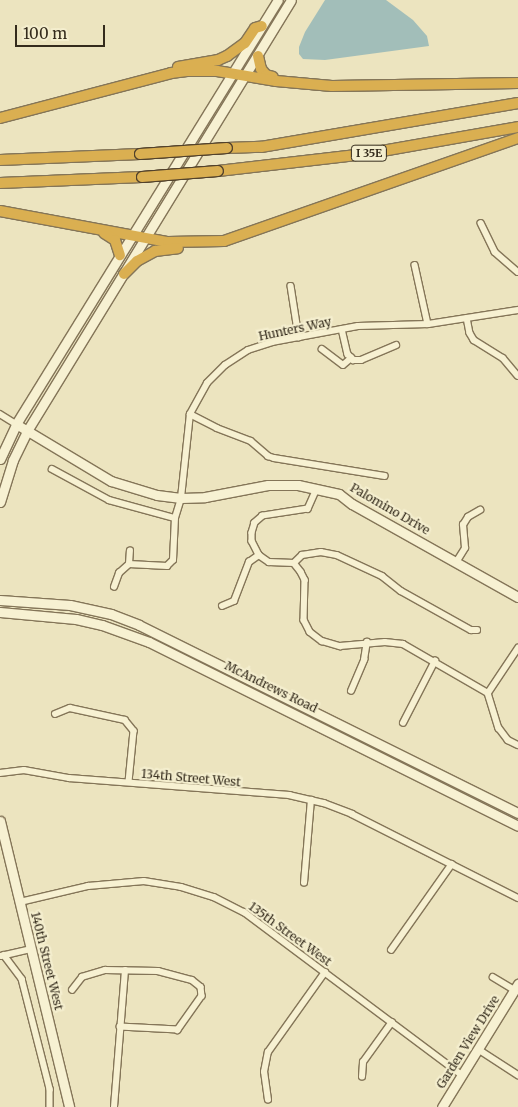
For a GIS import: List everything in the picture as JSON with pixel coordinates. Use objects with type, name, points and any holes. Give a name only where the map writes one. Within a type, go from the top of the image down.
[{"type":"highway","points":[[171,73],[176,67],[218,60],[227,56],[245,43],[255,28],[262,26]]},
{"type":"highway","points":[[258,56],[261,69],[266,75],[314,84]]},
{"type":"highway","points":[[0,118],[171,73],[217,71],[276,81],[314,84],[518,83]]},
{"type":"highway","name":"I 35E","points":[[0,160],[261,147],[518,103]]},
{"type":"highway","name":"I 35E","points":[[0,183],[142,177],[218,171],[365,154],[518,127]]},
{"type":"highway","points":[[124,274],[137,261],[155,251],[202,247],[518,138]]},
{"type":"highway","points":[[0,211],[168,242],[217,242]]},
{"type":"highway","points":[[72,224],[110,236],[115,240],[120,255]]},
{"type":"street","points":[[0,459],[16,424],[278,0]]},
{"type":"street","points":[[0,502],[13,460],[27,431],[247,75],[291,0]]},
{"type":"street","points":[[481,224],[495,252],[518,272]]},
{"type":"street","points":[[415,265],[428,324]]},
{"type":"street","points":[[291,286],[299,337]]},
{"type":"street","name":"Hunters Way","points":[[129,564],[167,566],[172,560],[175,518],[181,498],[190,414],[207,383],[225,365],[248,350],[272,342],[358,326],[428,324],[518,310]]},
{"type":"street","points":[[467,318],[470,333],[474,340],[503,358],[518,376]]},
{"type":"street","points":[[342,329],[351,358]]},
{"type":"street","points":[[351,358],[361,360],[396,345]]},
{"type":"street","points":[[322,349],[343,365],[351,358]]},
{"type":"street","points":[[0,414],[16,424]]},
{"type":"street","points":[[190,414],[216,428],[251,441],[268,456],[274,458],[385,476]]},
{"type":"street","name":"Palomino Drive","points":[[16,424],[111,481],[144,492],[181,498],[218,495],[268,485],[298,485],[339,494],[352,504],[518,597]]},
{"type":"street","points":[[52,469],[109,500],[175,518]]},
{"type":"street","points":[[317,489],[308,509],[274,512],[263,516],[255,523],[252,541],[259,555],[269,562],[294,563],[302,555],[322,552],[336,554],[382,576],[402,591],[471,630],[477,630]]},
{"type":"street","points":[[457,562],[465,548],[463,525],[468,517],[480,510]]},
{"type":"street","points":[[114,586],[122,569],[129,564],[130,551]]},
{"type":"street","points":[[222,606],[234,601],[250,562],[259,555]]},
{"type":"street","points":[[294,563],[305,580],[303,610],[304,620],[310,632],[322,641],[340,646],[366,642],[403,644],[435,660],[488,693],[499,728],[508,740],[518,745]]},
{"type":"street","name":"McAndrews Road","points":[[0,600],[70,605],[111,614],[139,625],[518,813]]},
{"type":"street","name":"McAndrews Road","points":[[0,612],[76,619],[102,625],[149,642],[518,826]]},
{"type":"street","points":[[351,691],[364,660],[366,642]]},
{"type":"street","points":[[488,693],[518,648]]},
{"type":"street","points":[[403,723],[435,660]]},
{"type":"street","points":[[55,714],[70,708],[125,720],[134,731],[129,782]]},
{"type":"street","name":"134th Street West","points":[[0,773],[24,770],[69,778],[289,795],[310,800],[352,814],[518,898]]},
{"type":"street","points":[[69,778],[69,785]]},
{"type":"street","points":[[304,883],[310,800]]},
{"type":"street","name":"140th Street West","points":[[0,821],[69,1107]]},
{"type":"street","points":[[391,950],[452,864]]},
{"type":"street","name":"135th Street West","points":[[20,902],[110,882],[144,881],[181,887],[214,897],[244,912],[462,1076]]},
{"type":"street","points":[[31,949],[2,956],[22,979],[50,1089],[50,1107]]},
{"type":"street","points":[[72,990],[82,977],[104,970],[158,971],[184,977],[201,987],[202,993],[178,1030],[120,1027]]},
{"type":"street","points":[[114,1107],[125,970]]},
{"type":"street","points":[[268,1100],[264,1072],[268,1052],[325,972]]},
{"type":"street","name":"Garden View Drive","points":[[442,1107],[516,987],[493,977]]},
{"type":"street","points":[[362,1077],[363,1062],[392,1022]]},
{"type":"street","points":[[478,1049],[518,1075]]},
{"type":"water","points":[[325,0],[386,0],[413,20],[427,36],[429,46],[325,60],[303,59],[299,54],[299,47],[305,32]]}]
